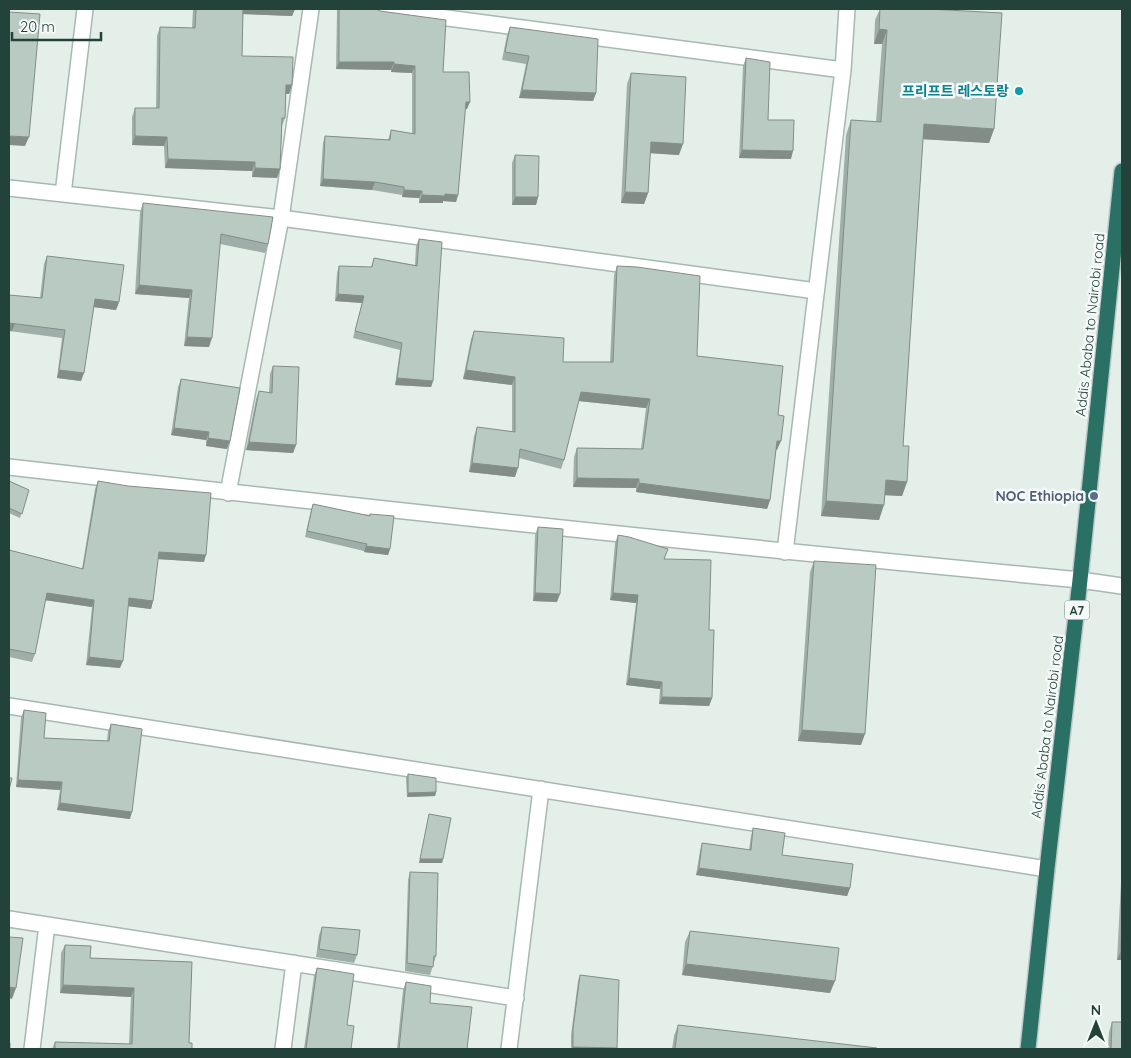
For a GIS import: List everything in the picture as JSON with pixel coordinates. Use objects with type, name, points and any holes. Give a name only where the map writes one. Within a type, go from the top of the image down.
[{"type":"highway","name":"Addis Ababa to Nairobi road","points":[[1028,1049],[1122,180]]},
{"type":"street","points":[[63,194],[84,9]]},
{"type":"street","points":[[228,492],[281,218],[311,9]]},
{"type":"street","points":[[379,9],[843,70]]},
{"type":"street","points":[[785,552],[843,70],[847,9]]},
{"type":"street","points":[[9,188],[281,218],[816,291]]},
{"type":"street","points":[[9,467],[785,552],[1080,580],[1122,586]]},
{"type":"street","points":[[9,706],[1046,869]]},
{"type":"street","points":[[509,1049],[541,789]]},
{"type":"street","points":[[9,919],[516,998]]},
{"type":"street","points":[[32,1049],[47,925]]},
{"type":"street","points":[[283,1049],[294,963]]},
{"type":"building","points":[[196,9],[243,9],[242,56],[293,57],[292,85],[286,85],[285,118],[282,118],[280,169],[255,168],[255,162],[168,159],[167,137],[135,136],[135,108],[159,108],[160,27],[195,28]]},
{"type":"building","points":[[339,9],[376,9],[446,20],[443,72],[469,72],[470,102],[466,102],[458,195],[422,195],[422,191],[404,190],[404,187],[375,182],[323,179],[325,136],[390,140],[391,130],[415,134],[415,66],[394,64],[394,62],[339,62]]},
{"type":"building","points":[[880,9],[929,9],[1002,13],[994,129],[924,124],[903,446],[909,446],[907,482],[886,480],[884,505],[826,501],[851,120],[881,122],[887,30],[879,29]]},
{"type":"building","points":[[9,12],[40,14],[29,137],[9,136]]},
{"type":"building","points":[[510,27],[598,39],[596,93],[522,90],[529,56],[505,52]]},
{"type":"building","points":[[746,58],[770,62],[768,120],[794,120],[793,151],[742,150]]},
{"type":"building","points":[[631,73],[686,77],[683,144],[651,142],[648,193],[625,192]]},
{"type":"building","points":[[515,155],[539,156],[538,197],[515,197]]},
{"type":"building","points":[[143,203],[273,217],[268,244],[221,234],[212,338],[187,337],[192,290],[139,285]]},
{"type":"building","points":[[419,239],[442,242],[433,381],[397,378],[402,343],[355,331],[364,296],[338,294],[339,266],[372,267],[374,258],[417,266]]},
{"type":"building","points":[[47,256],[124,265],[119,302],[95,299],[84,373],[59,370],[65,330],[9,323],[9,295],[42,298]]},
{"type":"building","points":[[617,266],[700,276],[697,356],[783,366],[778,415],[784,416],[781,441],[777,441],[770,500],[639,483],[639,479],[577,478],[577,448],[643,449],[650,399],[581,392],[564,460],[520,449],[518,468],[472,463],[477,427],[515,432],[515,377],[466,370],[474,331],[564,338],[563,362],[613,362]]},
{"type":"building","points":[[273,366],[299,367],[296,445],[249,442],[259,391],[272,393]]},
{"type":"building","points":[[181,379],[240,388],[230,441],[208,438],[209,432],[174,428]]},
{"type":"building","points":[[9,481],[29,490],[22,514],[9,508]]},
{"type":"building","points":[[98,481],[128,486],[211,493],[206,555],[159,552],[153,601],[129,598],[123,661],[89,657],[94,600],[47,593],[35,654],[9,649],[9,550],[83,569]]},
{"type":"building","points":[[313,504],[370,516],[370,514],[394,516],[390,549],[366,546],[367,544],[307,531]]},
{"type":"building","points":[[538,527],[563,529],[560,594],[535,593]]},
{"type":"building","points":[[618,535],[668,549],[664,559],[711,560],[709,630],[714,630],[712,698],[662,697],[662,682],[629,678],[638,595],[613,593]]},
{"type":"building","points":[[814,561],[876,565],[865,734],[802,730]]},
{"type":"building","points":[[24,710],[46,713],[44,738],[109,741],[111,724],[142,729],[132,812],[60,803],[62,782],[18,780]]},
{"type":"building","points":[[408,774],[436,778],[436,792],[408,793]]},
{"type":"building","points":[[9,778],[12,778],[9,790]]},
{"type":"building","points":[[429,814],[451,818],[443,859],[420,859]]},
{"type":"building","points":[[753,828],[785,833],[782,855],[853,864],[850,888],[699,868],[702,843],[751,850]]},
{"type":"building","points":[[410,872],[438,873],[436,956],[434,956],[433,967],[407,963]]},
{"type":"building","points":[[1122,912],[1122,951],[1121,951]]},
{"type":"building","points":[[322,927],[360,930],[357,955],[319,949]]},
{"type":"building","points":[[690,931],[839,948],[835,981],[686,964]]},
{"type":"building","points":[[9,937],[23,938],[16,988],[9,987]]},
{"type":"building","points":[[65,945],[91,946],[90,958],[192,962],[189,1043],[192,1043],[192,1049],[55,1049],[55,1042],[132,1044],[134,988],[63,985]]},
{"type":"building","points":[[317,968],[354,974],[347,1025],[354,1026],[351,1049],[306,1049]]},
{"type":"building","points":[[580,975],[619,980],[617,1048],[573,1047],[573,1029]]},
{"type":"building","points":[[406,982],[431,986],[430,1003],[472,1007],[467,1049],[399,1049]]},
{"type":"building","points":[[1112,1022],[1122,1022],[1122,1049],[1111,1049]]},
{"type":"building","points":[[678,1025],[877,1048],[877,1049],[675,1049]]},
{"type":"place","name":"프리프트 레스토랑","points":[[1019,91]]},
{"type":"place","name":"NOC Ethiopia","points":[[1094,496]]}]
